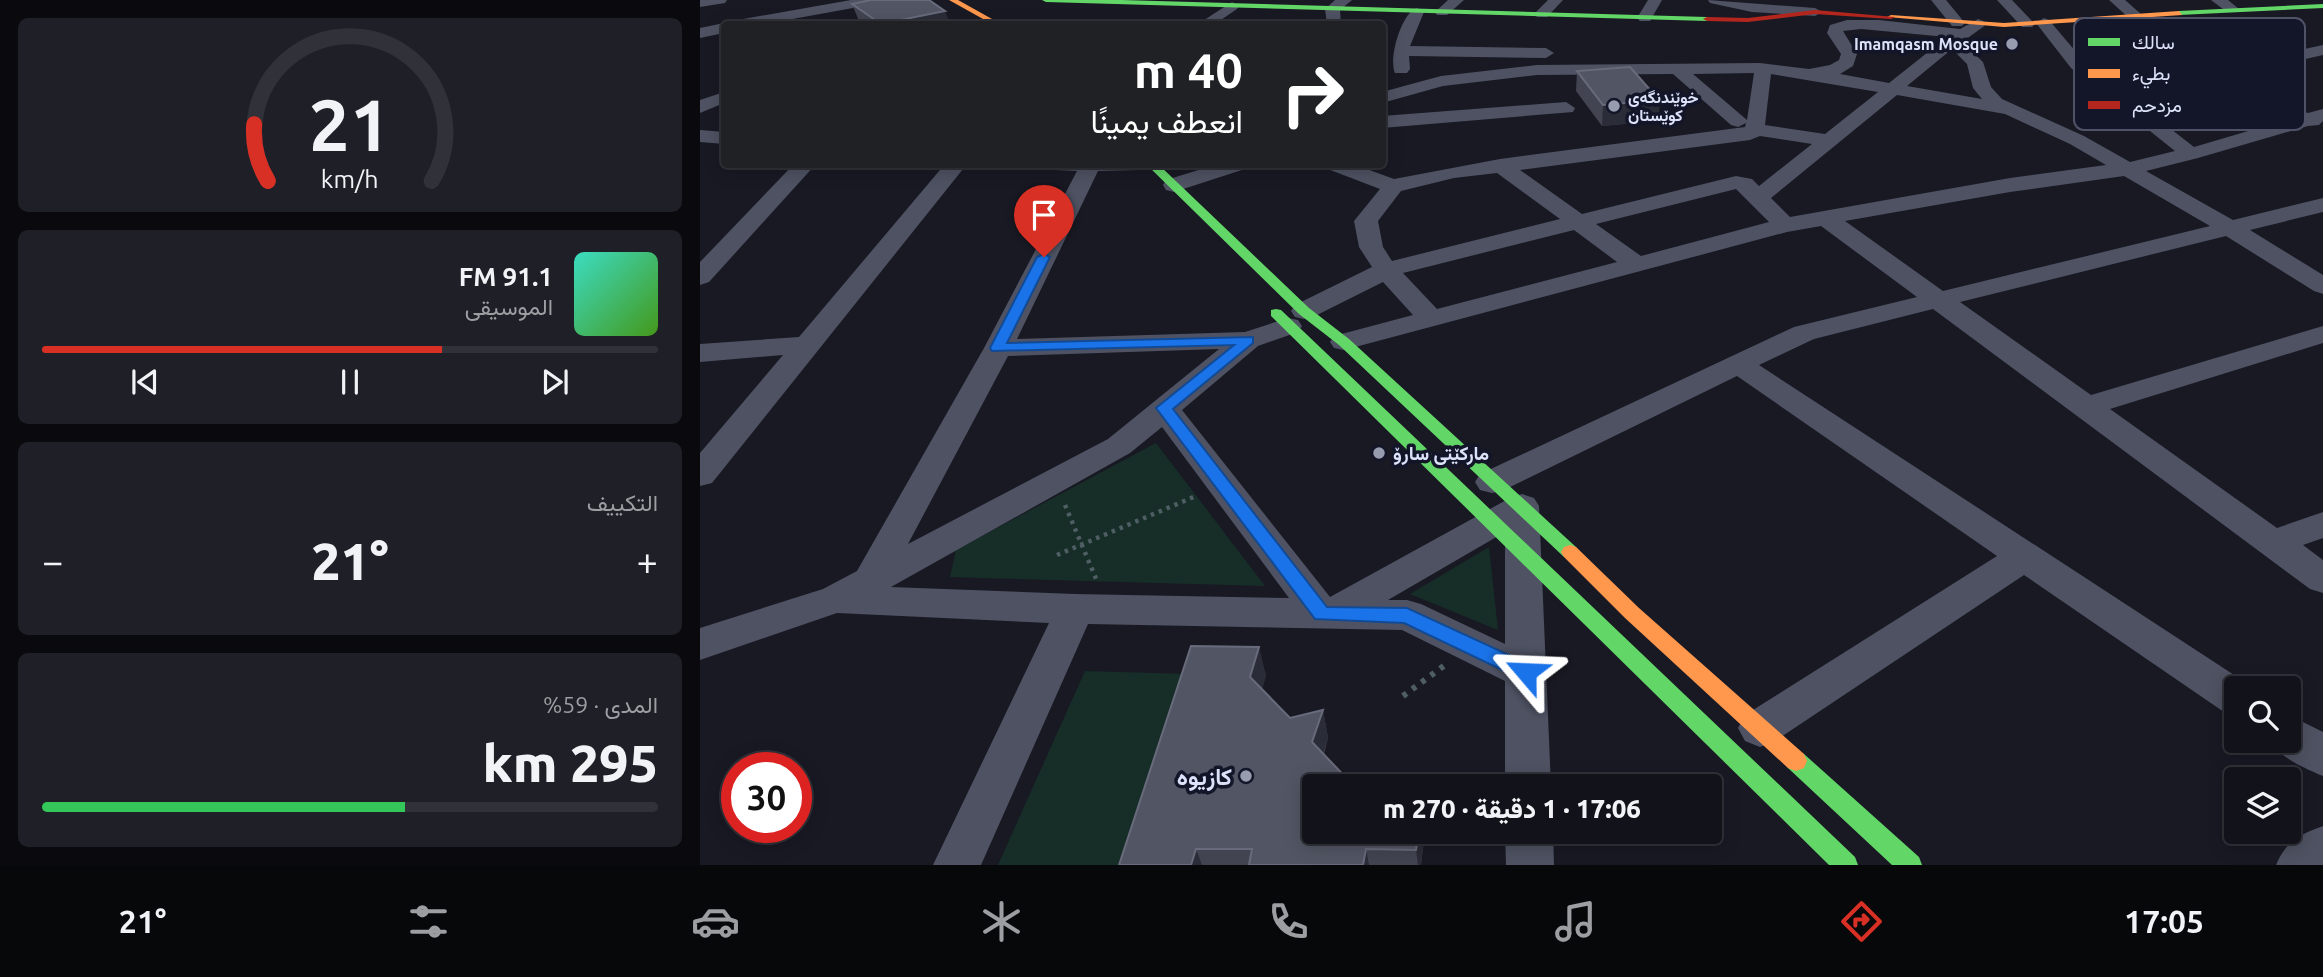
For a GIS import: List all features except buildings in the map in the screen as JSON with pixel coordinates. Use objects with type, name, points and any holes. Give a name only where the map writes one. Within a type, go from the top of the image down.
[{"type":"street","points":[[700,4],[720,0]]},
{"type":"street","points":[[813,0],[844,19]]},
{"type":"street","points":[[760,21],[875,0]]},
{"type":"street","points":[[934,0],[972,21]]},
{"type":"street","points":[[959,3],[988,0]]},
{"type":"street","points":[[1046,0],[1645,18],[1752,9],[1933,21],[1962,31]]},
{"type":"street","points":[[1442,12],[1457,0]]},
{"type":"street","points":[[1542,14],[1556,0]]},
{"type":"street","points":[[1645,18],[1655,0]]},
{"type":"street","points":[[1715,0],[1752,9]]},
{"type":"street","points":[[1938,0],[1962,31],[1985,94],[2006,109],[2077,141],[2230,228],[2323,286]]},
{"type":"street","points":[[2004,0],[2035,23],[2074,61]]},
{"type":"street","points":[[2116,0],[2134,15]]},
{"type":"street","points":[[1917,2],[1933,21]]},
{"type":"street","points":[[959,3],[992,21]]},
{"type":"street","points":[[2097,18],[2225,5],[2323,6]]},
{"type":"street","points":[[1210,21],[1232,6]]},
{"type":"street","points":[[1406,118],[1392,95],[1399,51],[1417,12]]},
{"type":"street","points":[[1804,73],[1835,70],[1847,62],[1849,54],[1835,33],[1836,28],[1842,26],[1962,31],[2074,20]]},
{"type":"street","points":[[700,33],[721,29]]},
{"type":"street","points":[[1758,198],[1895,89],[1962,31]]},
{"type":"street","points":[[2305,54],[2323,50]]},
{"type":"street","points":[[1399,51],[1610,54],[1721,60],[2006,109]]},
{"type":"street","points":[[2305,62],[2323,67]]},
{"type":"street","points":[[1676,68],[1750,124],[1830,141]]},
{"type":"street","points":[[1392,95],[1441,81],[1537,70],[1760,68]]},
{"type":"street","points":[[1343,168],[1393,186],[1500,165],[1750,134],[1762,72],[1760,68]]},
{"type":"street","points":[[1537,70],[1581,126]]},
{"type":"street","points":[[700,107],[721,98]]},
{"type":"street","points":[[1386,121],[1566,108]]},
{"type":"street","points":[[2161,130],[2191,154]]},
{"type":"street","points":[[1344,342],[1785,225],[2010,185],[2126,169],[2281,130]]},
{"type":"street","points":[[700,136],[721,138]]},
{"type":"street","points":[[1500,165],[1635,263]]},
{"type":"street","points":[[700,277],[802,168]]},
{"type":"street","points":[[700,475],[954,168]]},
{"type":"street","points":[[870,581],[998,348],[1089,168]]},
{"type":"street","points":[[1141,168],[1185,219]]},
{"type":"street","points":[[1143,168],[1174,185],[1296,318],[1310,349],[1508,514],[1632,612],[1910,865]]},
{"type":"street","points":[[1174,185],[1228,168]]},
{"type":"street","points":[[700,644],[836,599],[1119,446],[1248,340],[1386,270],[1736,182],[1744,184],[1785,225]]},
{"type":"street","points":[[1393,186],[1366,221],[1371,247],[1386,270],[1431,319]]},
{"type":"street","points":[[1492,482],[1736,363],[1804,333],[2323,205]]},
{"type":"street","points":[[1827,219],[2323,579]]},
{"type":"street","points":[[1260,297],[1344,342],[1492,482],[1525,556],[1528,774]]},
{"type":"street","points":[[2085,407],[2323,334]]},
{"type":"street","points":[[998,348],[1248,340]]},
{"type":"street","points":[[700,353],[806,345]]},
{"type":"street","points":[[1736,363],[2224,690]]},
{"type":"street","points":[[1164,408],[1326,614]]},
{"type":"street","points":[[1326,614],[1508,514]]},
{"type":"street","points":[[2273,543],[2323,524]]},
{"type":"street","points":[[1525,556],[1612,636],[1846,865]]},
{"type":"street","points":[[1760,728],[2025,556]]},
{"type":"street","points":[[836,599],[1086,591],[1326,614],[1407,615],[1526,672]]},
{"type":"street","points":[[957,865],[1086,591]]},
{"type":"street","points":[[2301,742],[2323,756]]},
{"type":"street","points":[[1529,844],[1530,865]]},
{"type":"street","points":[[2300,865],[2323,849]]},
{"type":"path","points":[[1188,485],[1203,506]]},
{"type":"path","points":[[1060,494],[1082,545],[1086,591],[1112,582]]},
{"type":"path","points":[[1057,555],[1196,496]]},
{"type":"path","points":[[1403,696],[1471,646]]},
{"type":"green space","points":[[1156,443],[1265,586],[950,577],[956,550]]},
{"type":"green space","points":[[1489,547],[1498,630],[1410,594]]},
{"type":"green space","points":[[1085,671],[1187,674],[1118,865],[998,865]]},
{"type":"traffic: fast","points":[[1046,0],[1707,19]]},
{"type":"traffic: fast","points":[[2179,13],[2323,6]]},
{"type":"traffic: fast","points":[[1155,168],[1304,311],[1344,342],[1570,552]]},
{"type":"traffic: fast","points":[[1276,313],[1846,865]]},
{"type":"traffic: fast","points":[[1796,761],[1910,865]]},
{"type":"traffic: slow","points":[[953,0],[992,21]]},
{"type":"traffic: slow","points":[[2106,18],[2179,13]]},
{"type":"traffic: slow","points":[[1891,17],[2004,25],[2074,20]]},
{"type":"traffic: slow","points":[[1570,552],[1632,613],[1796,761]]},
{"type":"traffic: jam","points":[[1707,19],[1748,20],[1815,12],[1891,17]]},
{"type":"place","name":"Imamqasm Mosque","points":[[2012,44]]},
{"type":"place","name":"خوێندنگەی کوێستان","points":[[1614,106]]},
{"type":"place","name":"مارکێتی سارۆ","points":[[1379,453]]},
{"type":"place","name":"کازیوه","points":[[1246,776]]},
{"type":"route","points":[[1044,257],[998,348],[1248,340],[1164,408],[1322,614],[1407,615],[1526,672]]}]
